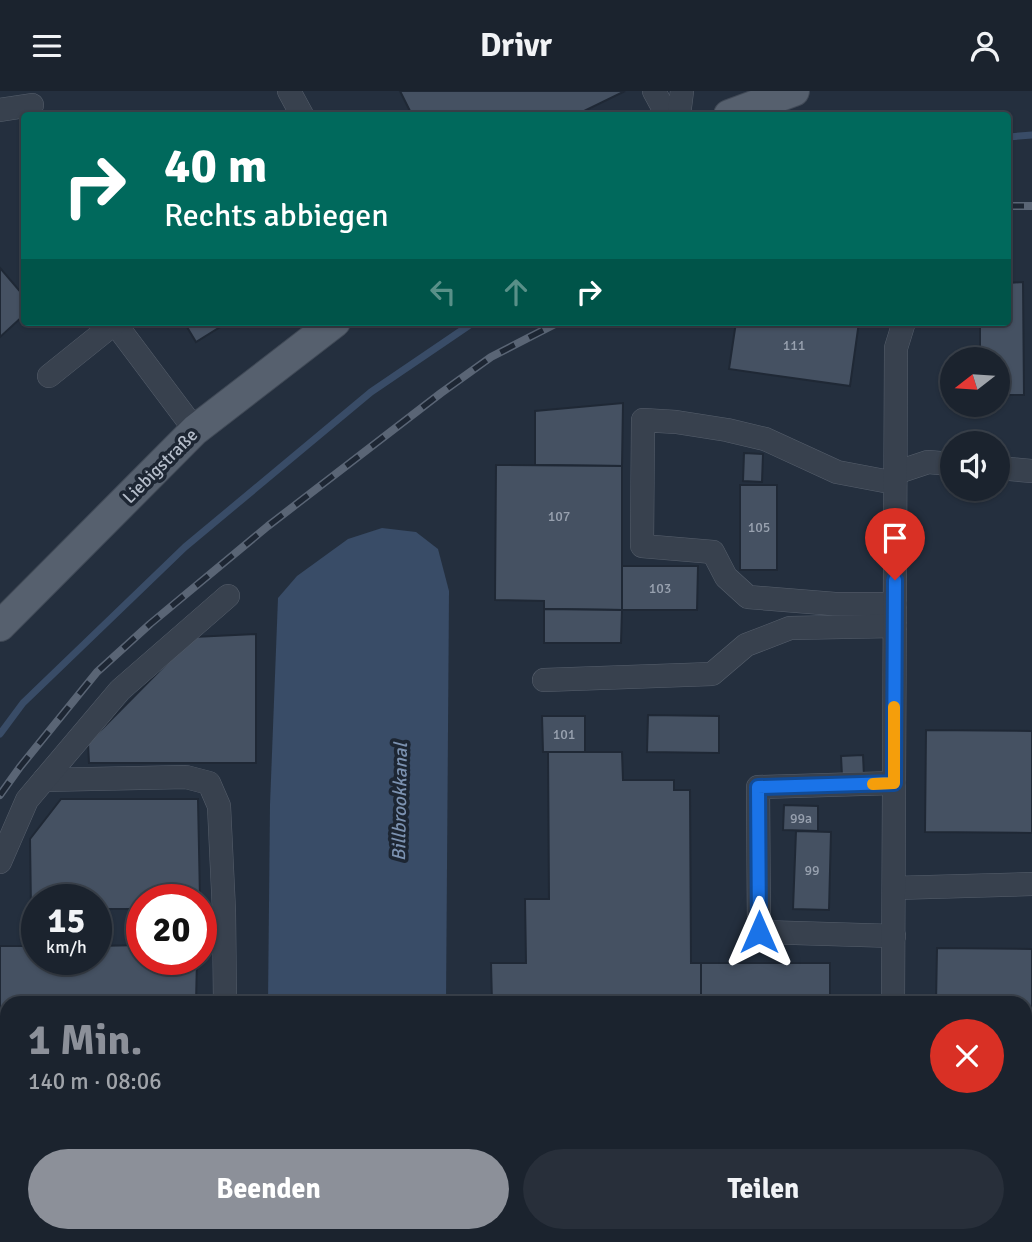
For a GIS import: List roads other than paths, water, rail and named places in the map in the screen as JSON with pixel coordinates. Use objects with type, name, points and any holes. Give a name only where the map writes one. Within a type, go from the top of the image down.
[{"type":"main road","points":[[737,112],[794,91]]},
{"type":"main road","name":"Liebigstraße","points":[[0,626],[195,430],[329,326]]},
{"type":"street","points":[[289,91],[300,112]]},
{"type":"street","points":[[654,91],[665,112]]},
{"type":"street","points":[[679,112],[682,91]]},
{"type":"street","points":[[0,110],[33,104]]},
{"type":"street","points":[[48,376],[109,326]]},
{"type":"street","points":[[117,326],[195,430]]},
{"type":"street","points":[[893,996],[896,348],[903,326]]},
{"type":"street","points":[[895,615],[835,604],[748,597],[726,577],[713,552],[642,546],[643,420],[676,422],[765,439],[837,472],[895,478],[928,462],[940,463]]},
{"type":"street","points":[[1010,469],[1032,471]]},
{"type":"street","points":[[0,862],[27,800],[120,690],[228,596]]},
{"type":"street","points":[[544,680],[712,674],[746,645],[790,628],[895,615]]},
{"type":"street","points":[[44,781],[186,777],[209,783],[219,806],[225,996]]},
{"type":"street","points":[[894,783],[758,787],[759,932],[894,936]]},
{"type":"street","points":[[894,888],[1032,884]]},
{"type":"water","name":"Billbrookkanal","points":[[382,528],[416,532],[438,549],[449,591],[446,996],[268,996],[270,805],[278,598],[297,576],[348,539]]},
{"type":"waterway","points":[[1011,137],[1032,135]]},
{"type":"waterway","points":[[0,734],[23,703],[185,547],[371,392],[468,326]]},
{"type":"railway","points":[[1011,206],[1032,206]]},
{"type":"railway","points":[[0,795],[97,672],[150,624],[268,526],[441,393],[491,357],[551,326]]}]
